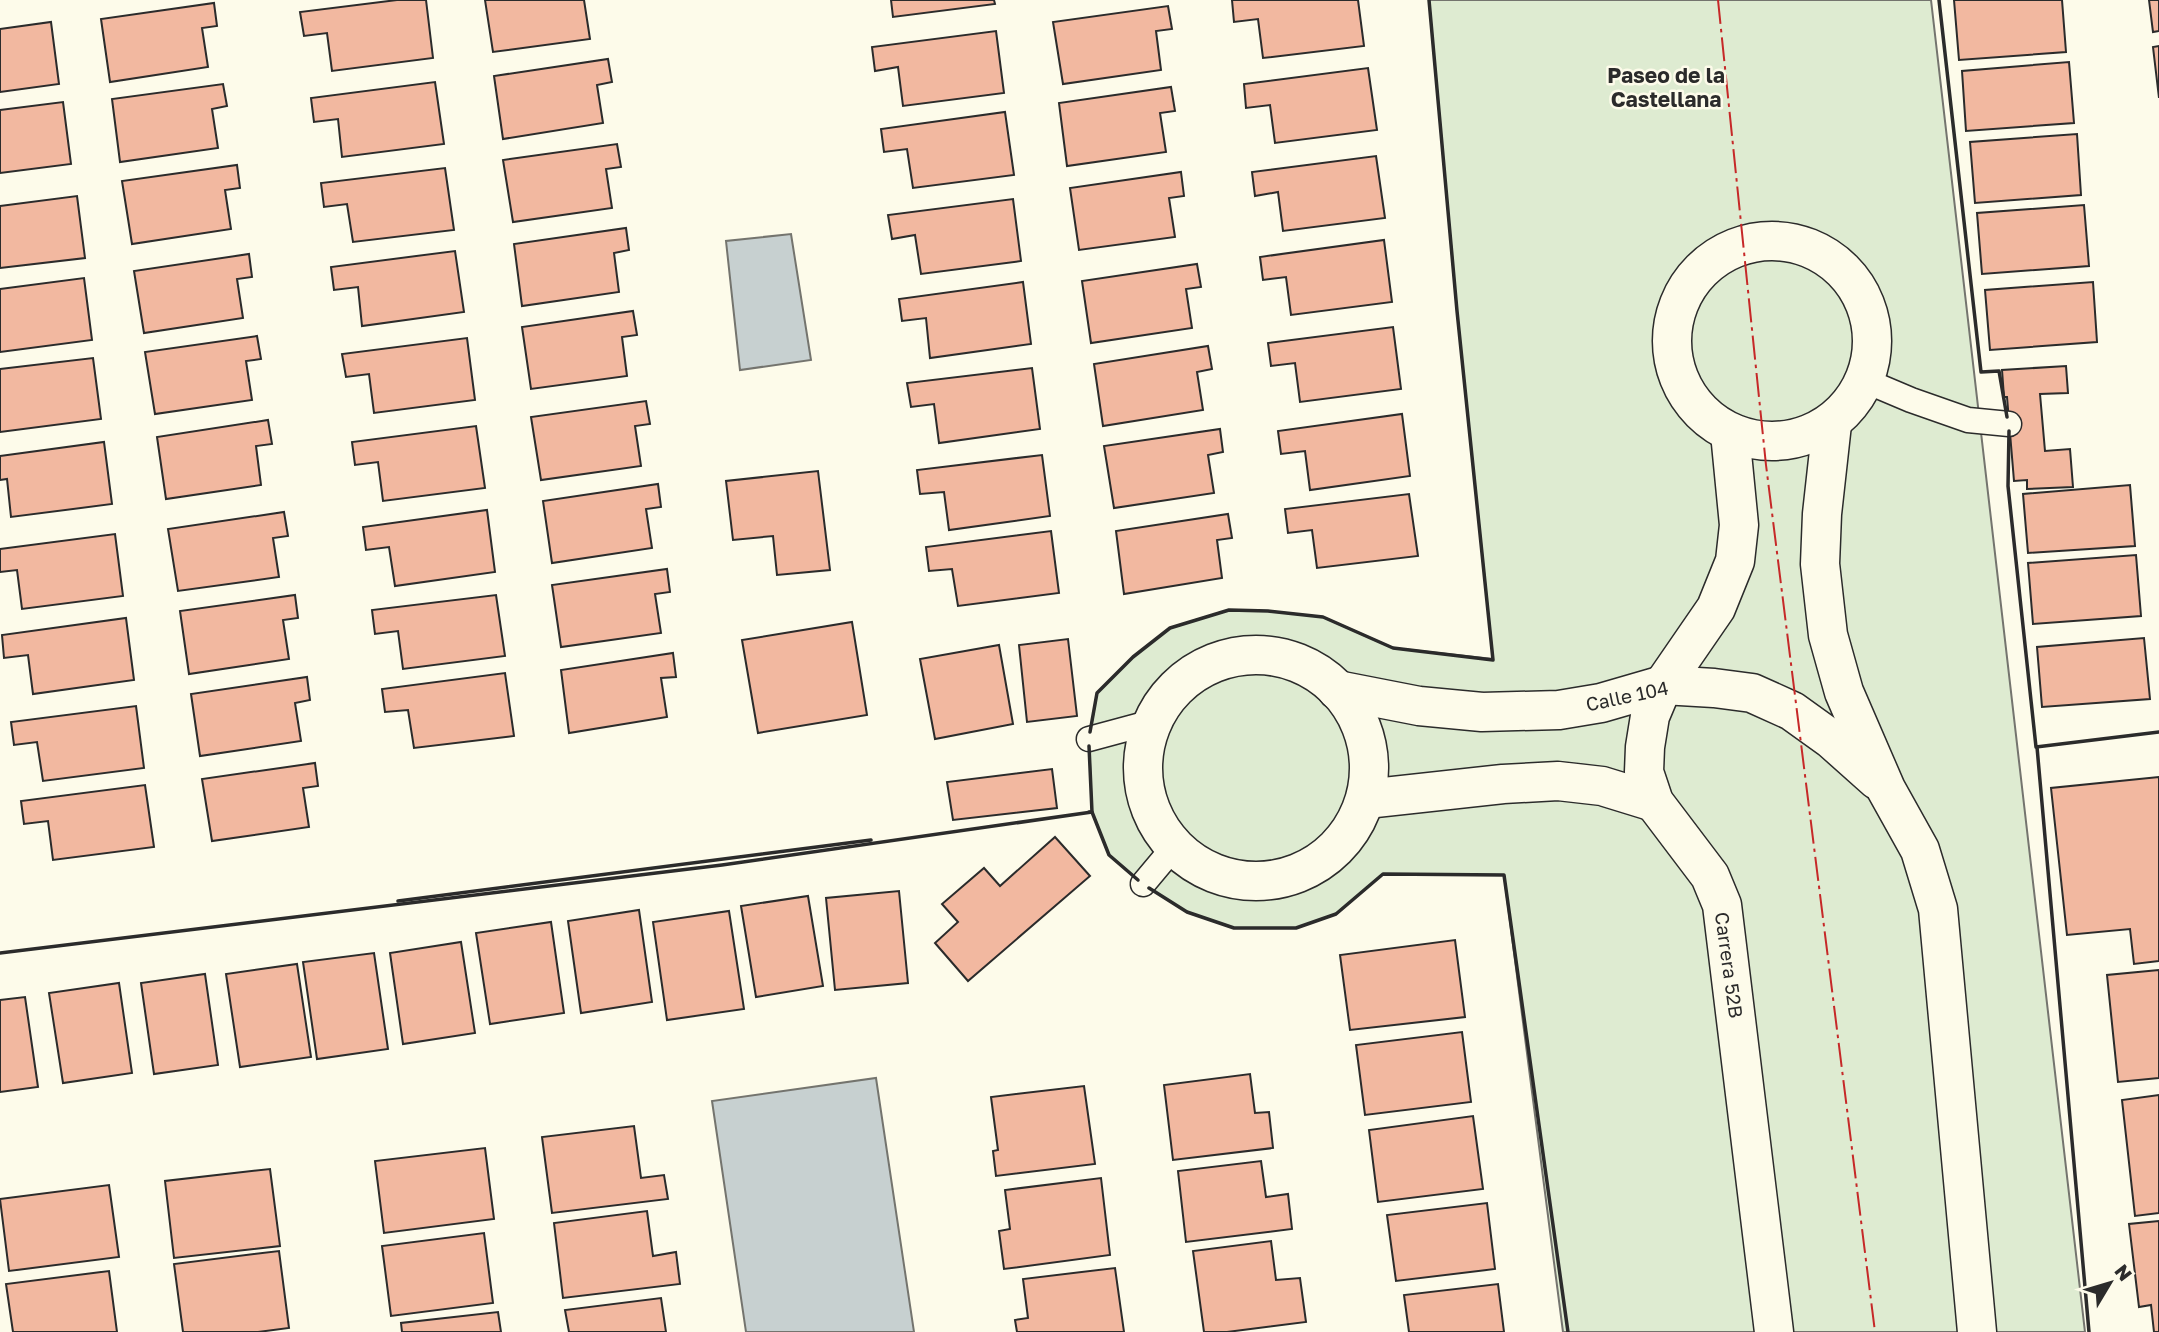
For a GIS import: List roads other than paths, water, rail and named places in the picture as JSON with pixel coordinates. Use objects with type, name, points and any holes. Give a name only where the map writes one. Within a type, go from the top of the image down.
[{"type":"street","points":[[1775,240],[1801,245],[1827,256],[1849,275],[1864,299],[1871,326],[1872,354],[1866,381],[1851,404],[1832,424],[1808,436],[1782,442],[1755,441],[1730,433],[1707,418],[1689,398],[1677,374],[1672,347],[1674,319],[1683,293],[1699,271],[1721,253],[1747,243],[1775,240]]},
{"type":"street","points":[[1832,424],[1822,514],[1820,564],[1828,635],[1844,692],[1886,789],[1920,850],[1938,909],[1977,1332]]},
{"type":"street","name":"Carrera 52B","points":[[1730,433],[1739,525],[1735,561],[1716,608],[1662,685],[1650,716],[1644,772],[1654,802],[1710,876],[1722,905],[1774,1332]]},
{"type":"street","name":"Calle 104","points":[[1235,656],[1273,656],[1308,668],[1337,690],[1359,722],[1370,760],[1366,799],[1352,830],[1330,856],[1301,873],[1267,881],[1233,879],[1202,867],[1174,847],[1155,819],[1144,788],[1143,754],[1152,722],[1171,692],[1200,669],[1235,656]]},
{"type":"street","name":"Calle 104","points":[[1337,690],[1419,706],[1482,712],[1559,710],[1601,703],[1662,685],[1714,688],[1752,694],[1792,710],[1831,739],[1886,789]]},
{"type":"street","points":[[1366,799],[1503,784],[1558,781],[1602,786],[1654,802]]},
{"type":"lane","points":[[1866,381],[1968,419],[2009,424]]},
{"type":"lane","points":[[1089,739],[1152,722]]},
{"type":"lane","points":[[1143,884],[1174,847]]},
{"type":"district","name":"Paseo de la Castellana","points":[[1666,88]]}]
